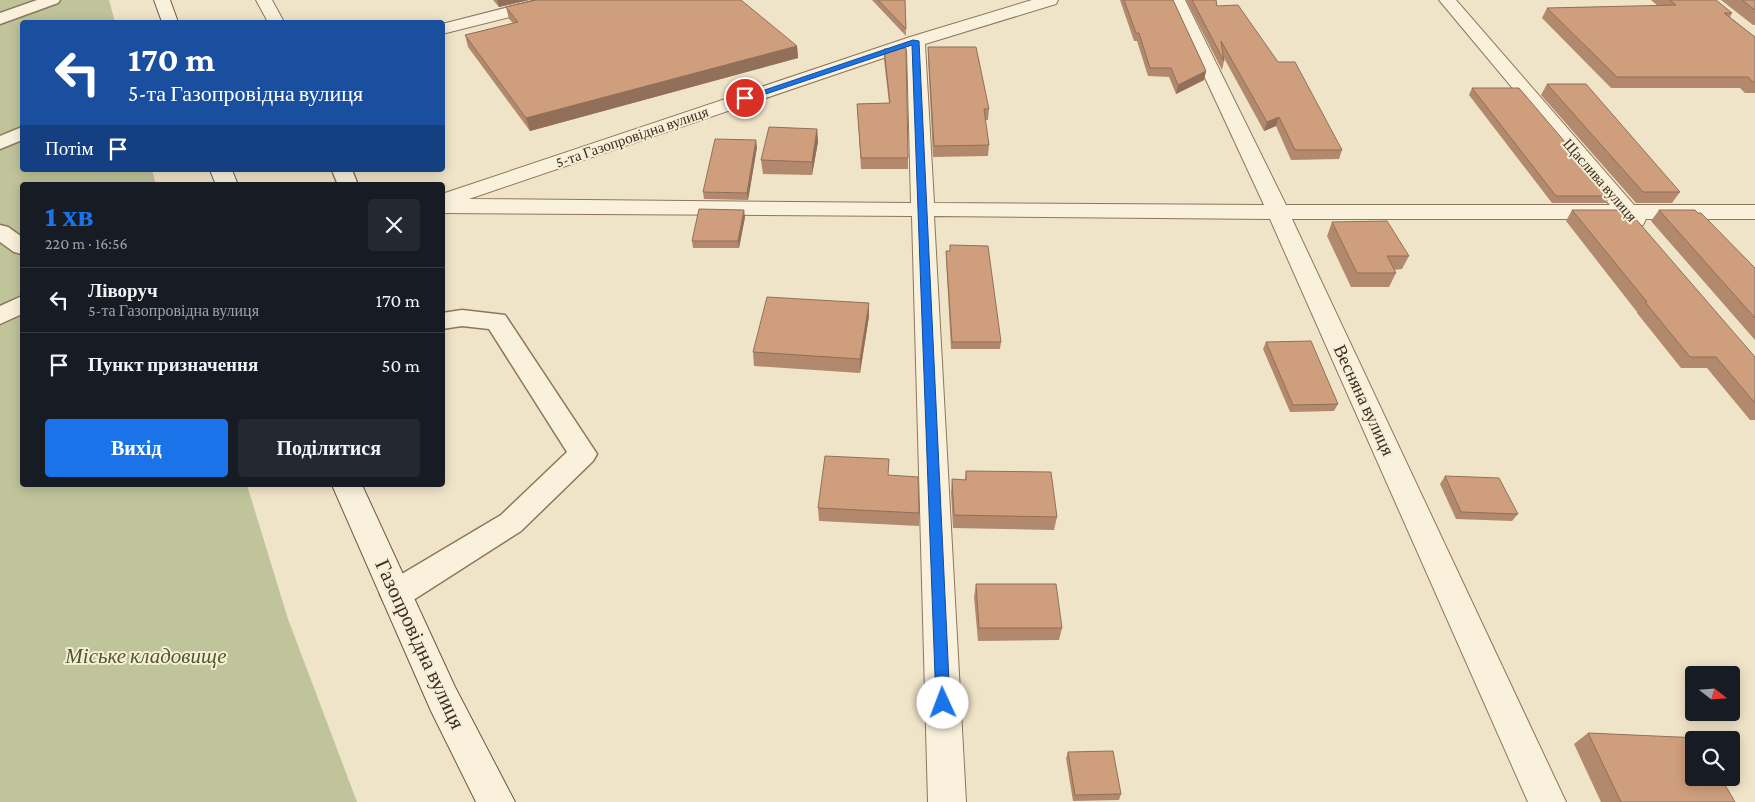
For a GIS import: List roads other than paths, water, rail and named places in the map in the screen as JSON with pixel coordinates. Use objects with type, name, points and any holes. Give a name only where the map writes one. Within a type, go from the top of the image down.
[{"type":"street","points":[[162,0],[169,20]]},
{"type":"street","points":[[264,0],[275,20]]},
{"type":"street","points":[[445,28],[556,0]]},
{"type":"street","name":"5-та Газопровідна вулиця","points":[[445,200],[916,41],[1050,0]]},
{"type":"street","name":"Весняна вулиця","points":[[1177,0],[1278,212],[1547,802]]},
{"type":"street","name":"Щаслива вулиця","points":[[1447,0],[1646,233]]},
{"type":"street","points":[[916,41],[947,802]]},
{"type":"street","points":[[445,206],[1278,212],[1755,212]]},
{"type":"street","name":"Газопровідна вулиця","points":[[348,487],[443,699],[496,802]]},
{"type":"lane","points":[[0,19],[52,0]]},
{"type":"lane","points":[[0,143],[20,134]]},
{"type":"lane","points":[[0,232],[20,246]]},
{"type":"lane","points":[[0,316],[20,305]]},
{"type":"lane","points":[[396,594],[511,523],[583,454],[496,320],[462,318],[445,321]]},
{"type":"park label","name":"Міське кладовище","points":[[146,656]]}]
